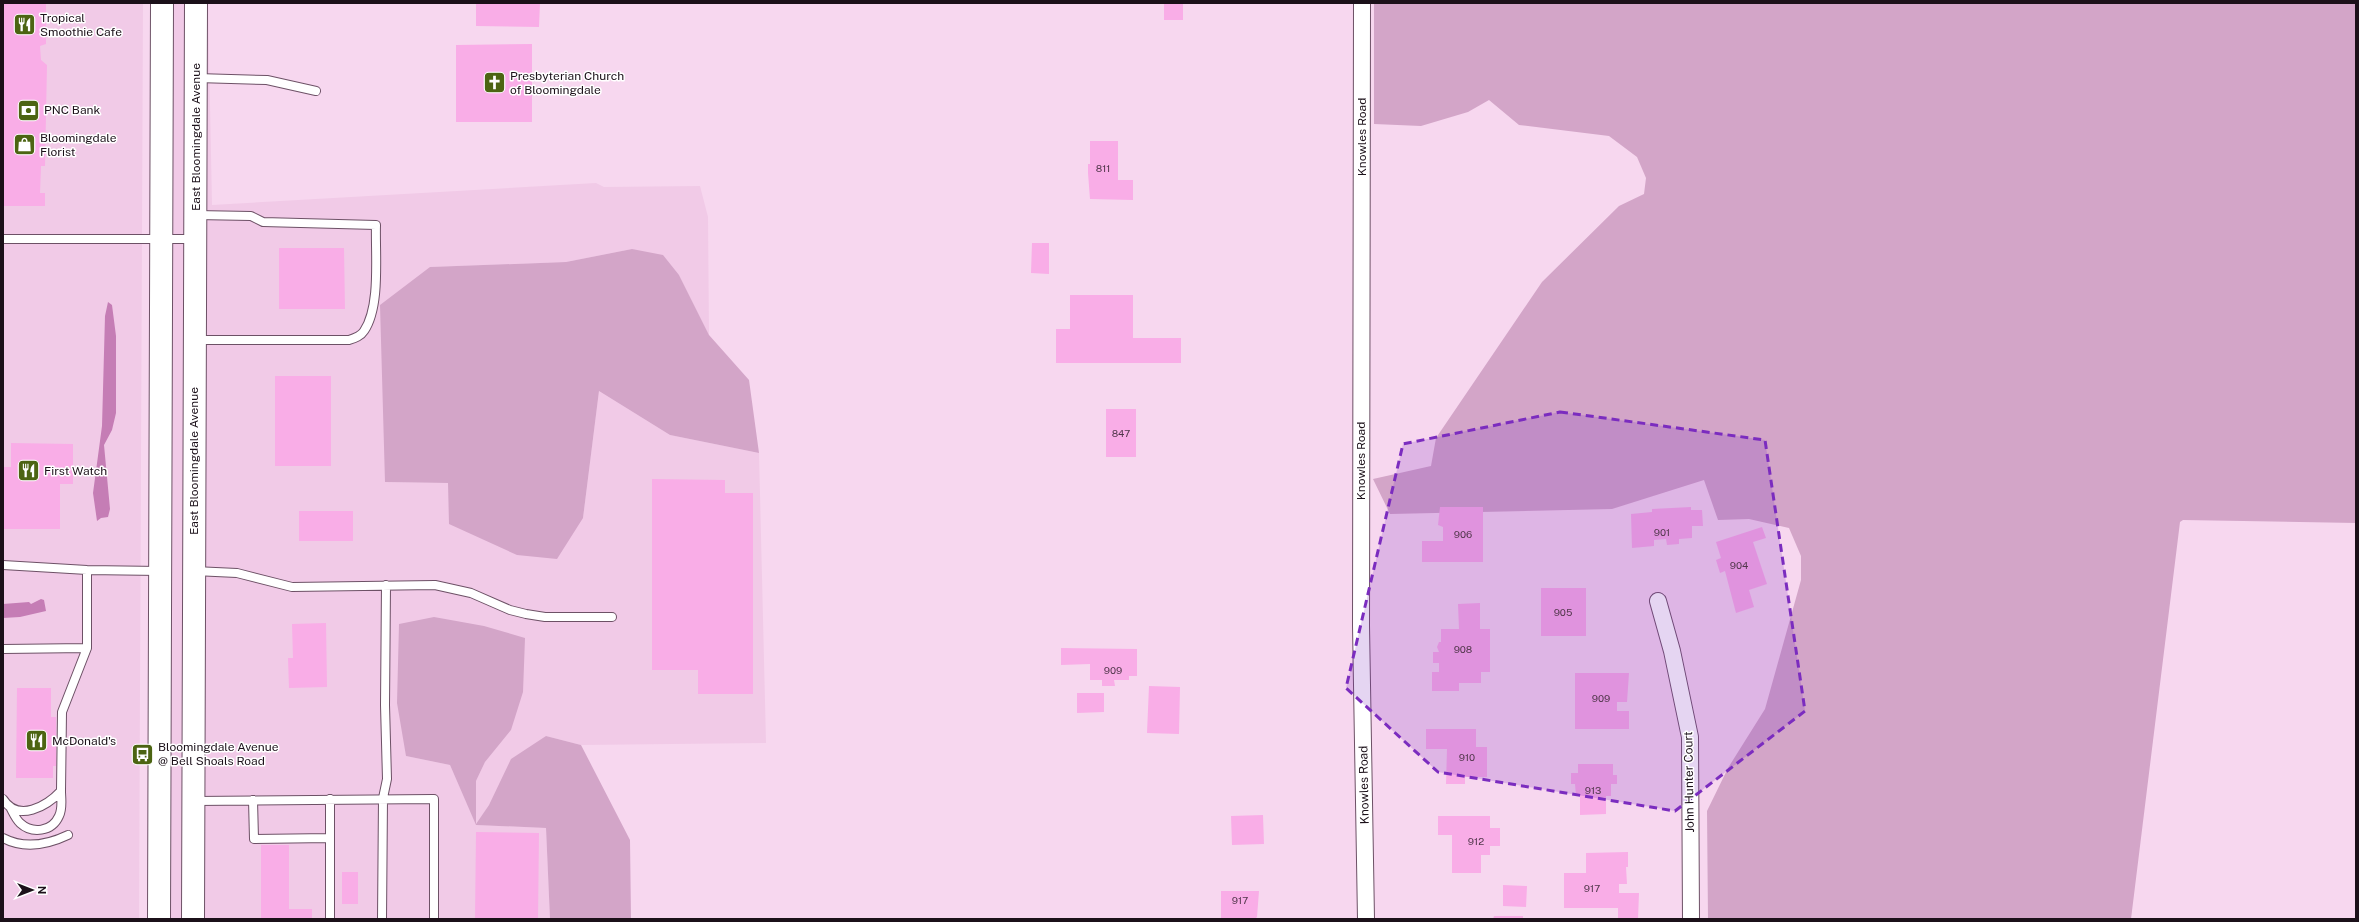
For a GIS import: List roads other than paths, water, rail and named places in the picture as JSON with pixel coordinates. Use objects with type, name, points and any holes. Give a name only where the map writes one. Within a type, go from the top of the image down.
[{"type":"main road","points":[[159,919],[162,3]]},
{"type":"main road","name":"East Bloomingdale Avenue","points":[[193,919],[196,3]]},
{"type":"street","name":"Knowles Road","points":[[1362,3],[1360,626],[1366,919]]},
{"type":"street","name":"John Hunter Court","points":[[1658,600],[1672,651],[1690,737],[1691,919]]},
{"type":"lane","points":[[196,78],[267,80],[316,91]]},
{"type":"lane","points":[[196,215],[251,216],[263,222],[376,225],[375,296],[369,321],[360,335],[349,340],[196,340]]},
{"type":"lane","points":[[3,239],[196,239]]},
{"type":"lane","points":[[3,565],[87,570],[160,571]]},
{"type":"lane","points":[[3,799],[19,822],[26,828],[33,830],[45,829],[56,821],[60,815],[62,712],[87,648],[87,570]]},
{"type":"lane","points":[[194,571],[237,573],[292,587],[435,585],[453,587],[510,610],[545,617],[612,617]]},
{"type":"lane","points":[[382,919],[383,798],[387,779],[385,705],[386,585]]},
{"type":"lane","points":[[3,648],[87,648]]},
{"type":"lane","points":[[10,807],[17,810],[35,809],[48,802],[61,791]]},
{"type":"lane","points":[[194,801],[383,798],[434,799],[434,919]]},
{"type":"lane","points":[[330,799],[330,919]]},
{"type":"lane","points":[[253,800],[254,840],[330,838]]},
{"type":"lane","points":[[3,838],[21,844],[35,845],[49,843],[68,834]]},
{"type":"place","name":"Tropical Smoothie Cafe","points":[[25,25]]},
{"type":"place","name":"Presbyterian Church of Bloomingdale","points":[[494,83]]},
{"type":"place","name":"PNC Bank","points":[[28,110]]},
{"type":"place","name":"Bloomingdale Florist","points":[[25,145]]},
{"type":"place","name":"First Watch","points":[[29,471]]},
{"type":"place","name":"McDonald's","points":[[36,741]]},
{"type":"place","name":"Bloomingdale Avenue @ Bell Shoals Road","points":[[142,754]]}]
